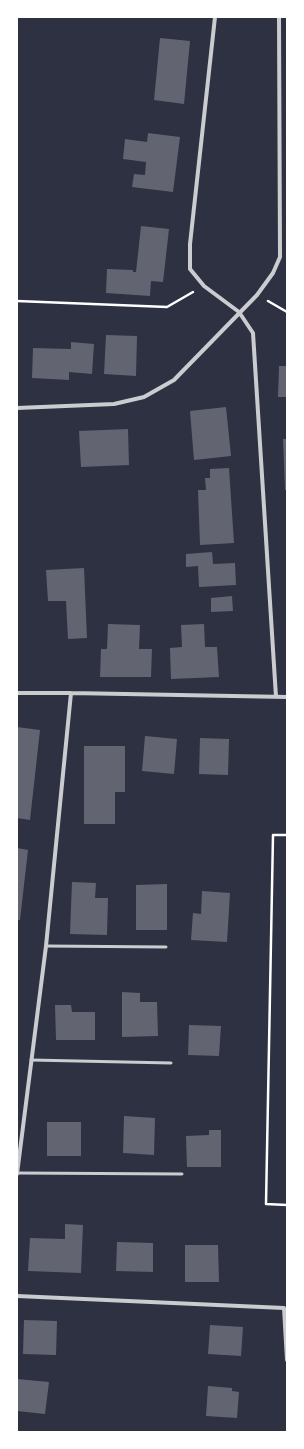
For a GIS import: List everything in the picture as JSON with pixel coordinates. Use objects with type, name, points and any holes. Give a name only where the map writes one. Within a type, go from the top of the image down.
[{"type":"street","points":[[215,17],[190,244],[190,269],[204,286],[239,312],[253,333],[276,697]]},
{"type":"street","points":[[17,408],[114,404],[144,397],[174,380],[256,296],[273,273],[280,257],[279,17]]},
{"type":"street","points":[[17,693],[287,697]]},
{"type":"street","points":[[17,1173],[46,946],[71,693]]},
{"type":"street","points":[[17,1296],[284,1308],[287,1360]]},
{"type":"lane","points":[[46,946],[166,947]]},
{"type":"lane","points":[[31,1060],[171,1063]]},
{"type":"lane","points":[[17,1173],[182,1174]]},
{"type":"path","points":[[17,301],[167,307],[204,286]]},
{"type":"path","points":[[256,296],[287,312]]},
{"type":"path","points":[[287,835],[273,835],[266,1204],[287,1205]]},
{"type":"building","points":[[160,38],[190,41],[184,104],[154,100]]},
{"type":"building","points":[[148,133],[180,137],[173,192],[132,187],[134,174],[145,175],[146,162],[123,159],[125,139],[147,142]]},
{"type":"building","points":[[141,226],[169,229],[163,282],[151,281],[150,296],[106,293],[107,269],[133,270],[133,272],[136,272]]},
{"type":"building","points":[[106,335],[137,336],[136,376],[104,374]]},
{"type":"building","points":[[71,342],[94,344],[92,374],[69,372],[69,380],[32,378],[33,348],[71,349]]},
{"type":"building","points":[[279,366],[287,366],[287,397],[278,397]]},
{"type":"building","points":[[226,407],[231,456],[194,460],[190,411]]},
{"type":"building","points":[[128,429],[129,465],[81,467],[79,431]]},
{"type":"building","points":[[283,439],[287,439],[287,490],[285,490]]},
{"type":"building","points":[[229,468],[234,543],[200,545],[198,490],[206,490],[205,478],[210,478],[210,469]]},
{"type":"building","points":[[212,552],[213,564],[235,563],[236,585],[199,587],[198,566],[186,567],[186,554]]},
{"type":"building","points":[[84,568],[87,638],[68,639],[66,601],[48,601],[46,570]]},
{"type":"building","points":[[232,596],[233,611],[211,612],[211,598]]},
{"type":"building","points":[[108,624],[140,625],[139,649],[152,649],[151,677],[100,677],[101,649],[107,649]]},
{"type":"building","points":[[204,624],[205,647],[217,647],[219,677],[171,679],[170,648],[182,647],[181,625]]},
{"type":"building","points":[[17,727],[40,730],[30,820],[17,818]]},
{"type":"building","points":[[145,736],[177,739],[174,774],[142,771]]},
{"type":"building","points":[[200,738],[229,739],[228,775],[199,774]]},
{"type":"building","points":[[84,746],[125,746],[125,792],[115,792],[115,824],[84,824]]},
{"type":"building","points":[[17,848],[28,850],[20,920],[17,920]]},
{"type":"building","points":[[72,882],[96,883],[95,898],[108,898],[107,935],[70,934]]},
{"type":"building","points":[[167,884],[167,930],[136,930],[136,885]]},
{"type":"building","points":[[202,891],[230,893],[227,942],[191,940],[193,913],[201,914]]},
{"type":"building","points":[[122,992],[140,993],[140,1002],[157,1002],[158,1036],[122,1037]]},
{"type":"building","points":[[55,1005],[71,1005],[72,1012],[95,1012],[95,1040],[56,1040]]},
{"type":"building","points":[[189,1025],[221,1026],[219,1056],[188,1055]]},
{"type":"building","points":[[124,1116],[155,1118],[154,1155],[123,1153]]},
{"type":"building","points":[[47,1122],[81,1122],[81,1156],[47,1156]]},
{"type":"building","points":[[209,1130],[221,1130],[221,1167],[187,1167],[186,1136],[209,1135]]},
{"type":"building","points":[[65,1224],[83,1225],[81,1273],[28,1271],[30,1238],[65,1239]]},
{"type":"building","points":[[117,1242],[153,1243],[153,1272],[116,1271]]},
{"type":"building","points":[[185,1245],[218,1245],[219,1282],[185,1282]]},
{"type":"building","points":[[24,1320],[57,1321],[56,1355],[23,1354]]},
{"type":"building","points":[[210,1325],[243,1327],[241,1356],[208,1354]]},
{"type":"building","points":[[17,1379],[49,1382],[45,1414],[17,1411]]},
{"type":"building","points":[[208,1386],[232,1388],[232,1391],[239,1392],[237,1418],[206,1416]]}]
